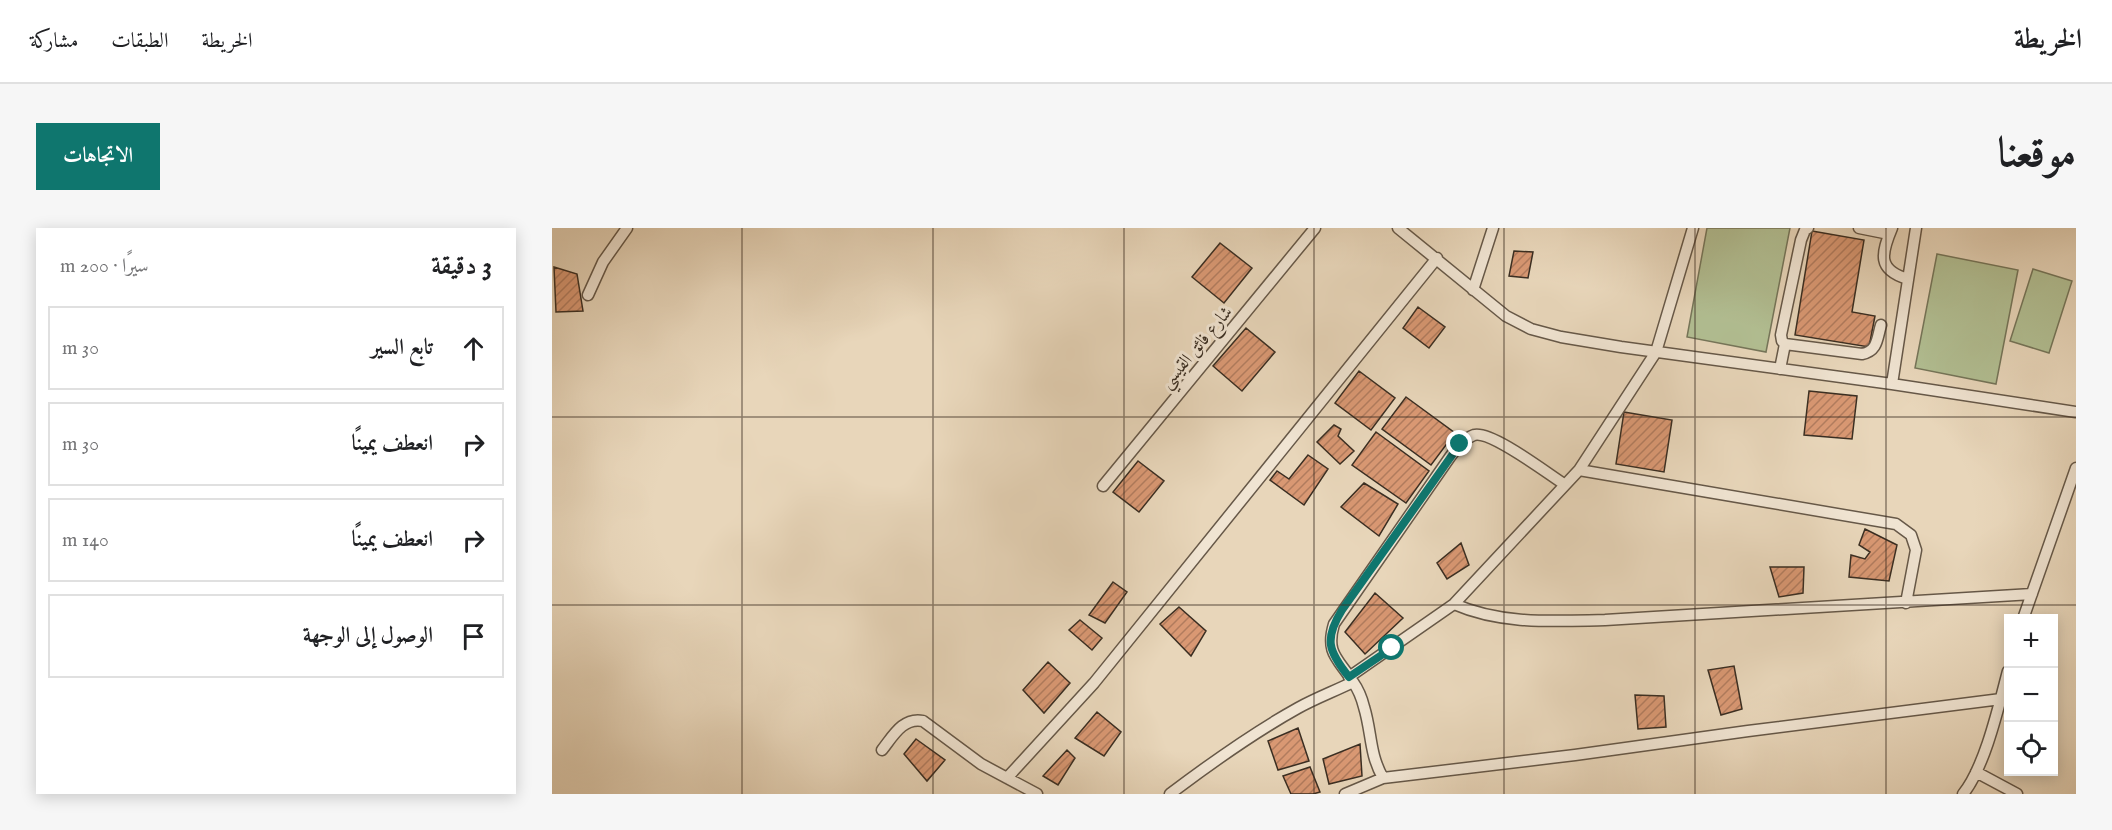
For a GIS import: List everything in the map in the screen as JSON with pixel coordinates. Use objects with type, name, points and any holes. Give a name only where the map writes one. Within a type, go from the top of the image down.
[{"type":"street","points":[[588,295],[603,262],[627,228]]},
{"type":"street","name":"شارع فائق القيسي","points":[[1102,486],[1316,228]]},
{"type":"street","points":[[1398,228],[1506,316],[1531,329],[1561,337],[1656,352],[2076,412]]},
{"type":"street","points":[[1473,290],[1493,228]]},
{"type":"street","points":[[1170,794],[1236,746],[1351,679],[1454,604],[1579,470],[1656,352],[1693,228]]},
{"type":"street","points":[[1780,369],[1785,344],[1782,341],[1782,335],[1787,304],[1801,240],[1808,228]]},
{"type":"street","points":[[1859,228],[1891,231],[1886,243],[1884,260],[1887,268],[1894,275],[1908,279]]},
{"type":"street","points":[[1892,384],[1916,228]]},
{"type":"street","points":[[1007,778],[1094,683],[1437,258]]},
{"type":"street","points":[[1785,344],[1852,353],[1870,352],[1875,347],[1881,325]]},
{"type":"street","points":[[1383,778],[1373,758],[1366,715],[1351,679],[1336,661],[1330,645],[1334,624],[1460,444],[1473,436],[1489,437],[1564,484]]},
{"type":"street","points":[[2024,614],[2076,468]]},
{"type":"street","points":[[1579,470],[1896,524],[1911,535],[1916,550],[1906,603]]},
{"type":"street","points":[[1454,604],[1494,617],[1539,621],[1605,620],[2032,594]]},
{"type":"street","points":[[1963,794],[1977,772],[2004,687]]},
{"type":"street","points":[[1345,794],[1383,778],[2001,699]]},
{"type":"street","points":[[882,750],[902,726],[912,720],[923,721],[981,764],[1037,794]]},
{"type":"street","points":[[1977,772],[2017,794]]},
{"type":"green space","points":[[1707,228],[1790,228],[1766,352],[1687,337]]},
{"type":"green space","points":[[1937,254],[2018,270],[1996,384],[1915,368]]},
{"type":"green space","points":[[2033,269],[2072,281],[2049,353],[2010,341]]},
{"type":"building","points":[[1812,231],[1864,240],[1852,312],[1875,316],[1869,347],[1795,335]]},
{"type":"building","points":[[1220,243],[1252,268],[1224,303],[1192,277]]},
{"type":"building","points":[[1514,251],[1533,252],[1528,278],[1509,276]]},
{"type":"building","points":[[554,267],[577,274],[583,311],[556,312]]},
{"type":"building","points":[[1418,307],[1445,327],[1429,348],[1403,328]]},
{"type":"building","points":[[1246,328],[1275,352],[1242,391],[1213,366]]},
{"type":"building","points":[[1359,371],[1395,398],[1371,430],[1335,403]]},
{"type":"building","points":[[1809,391],[1857,396],[1852,439],[1804,435]]},
{"type":"building","points":[[1406,397],[1455,433],[1431,465],[1382,429]]},
{"type":"building","points":[[1624,412],[1672,420],[1664,472],[1616,464]]},
{"type":"building","points":[[1334,425],[1341,429],[1338,436],[1354,451],[1340,464],[1317,442]]},
{"type":"building","points":[[1376,432],[1429,471],[1406,503],[1352,465]]},
{"type":"building","points":[[1308,455],[1328,469],[1304,505],[1270,480],[1277,471],[1289,479]]},
{"type":"building","points":[[1138,461],[1164,481],[1139,512],[1113,492]]},
{"type":"building","points":[[1364,483],[1398,504],[1379,536],[1341,507]]},
{"type":"building","points":[[1865,529],[1897,545],[1889,581],[1849,577],[1851,555],[1865,559],[1870,552],[1859,545]]},
{"type":"building","points":[[1461,543],[1469,565],[1447,579],[1437,563]]},
{"type":"building","points":[[1770,567],[1804,567],[1803,593],[1779,597]]},
{"type":"building","points":[[1113,582],[1127,592],[1105,623],[1089,615]]},
{"type":"building","points":[[1375,593],[1403,618],[1365,654],[1345,632]]},
{"type":"building","points":[[1179,607],[1206,631],[1191,656],[1160,624]]},
{"type":"building","points":[[1080,620],[1102,638],[1092,650],[1069,630]]},
{"type":"building","points":[[1048,662],[1070,683],[1044,713],[1023,690]]},
{"type":"building","points":[[1734,666],[1742,709],[1721,715],[1708,670]]},
{"type":"building","points":[[1635,695],[1664,696],[1666,727],[1638,729]]},
{"type":"building","points":[[1097,712],[1121,732],[1104,756],[1075,738]]},
{"type":"building","points":[[1298,728],[1309,761],[1278,770],[1268,741]]},
{"type":"building","points":[[916,739],[945,760],[927,781],[904,754]]},
{"type":"building","points":[[1360,744],[1362,776],[1329,784],[1323,759]]},
{"type":"building","points":[[1067,750],[1075,758],[1058,785],[1043,776]]},
{"type":"building","points":[[1310,767],[1320,792],[1291,794],[1283,776]]},
{"type":"route","points":[[1392,648],[1349,677],[1336,661],[1330,645],[1330,636],[1342,610],[1460,444]]}]
